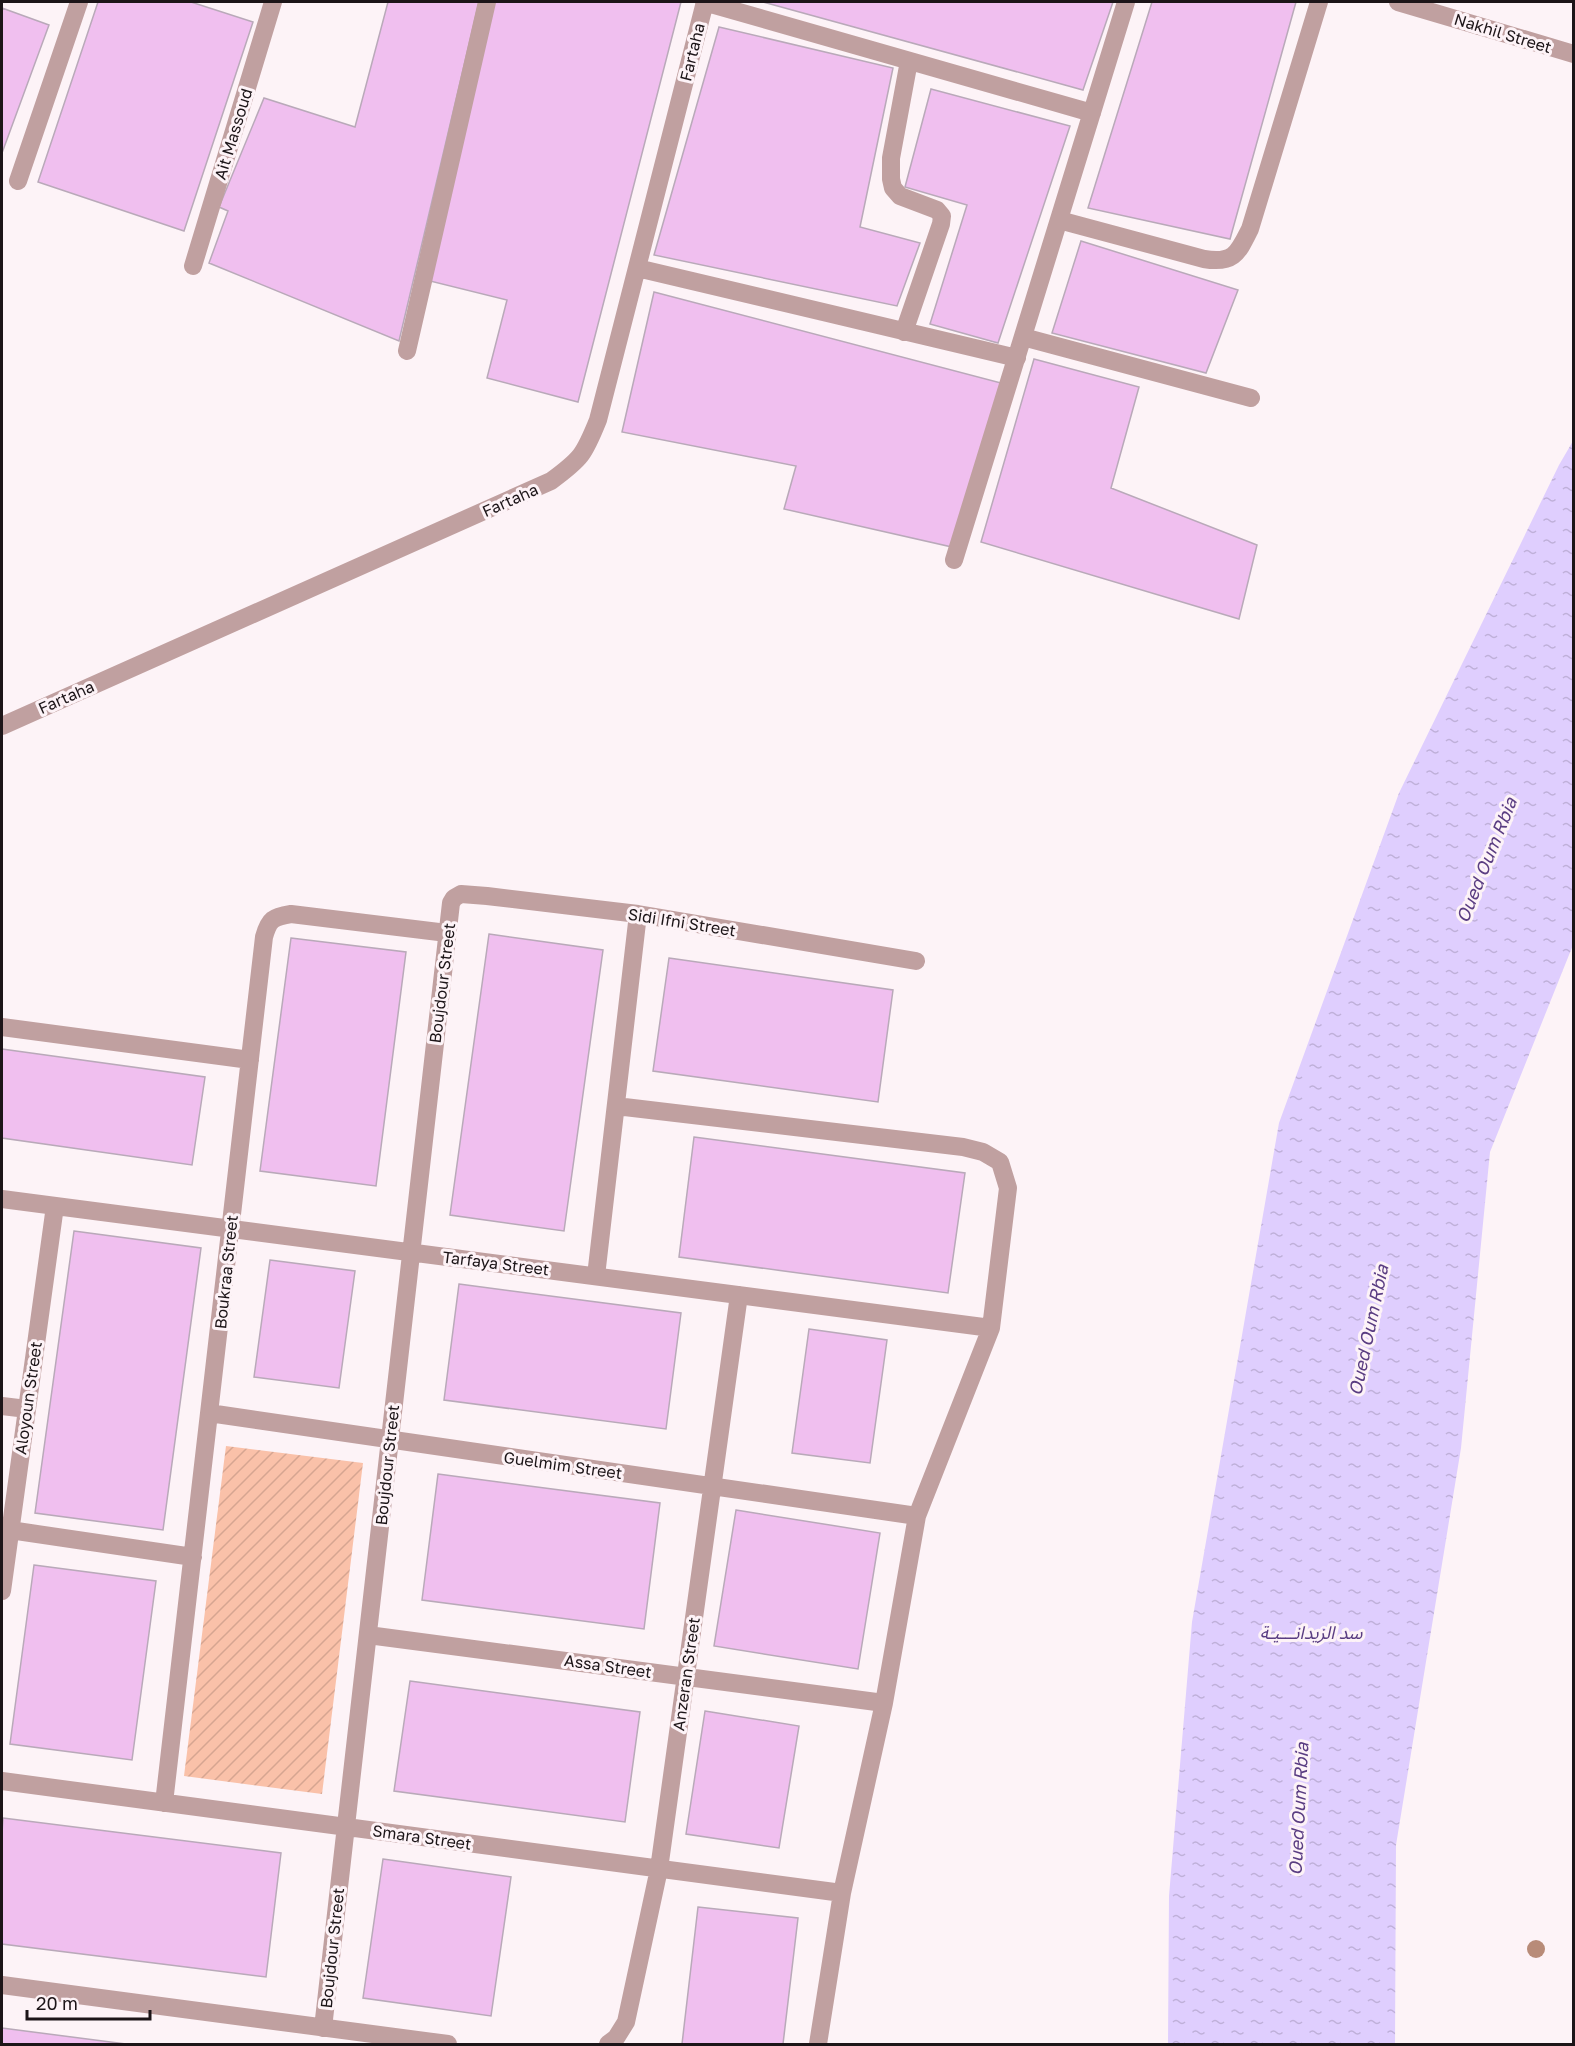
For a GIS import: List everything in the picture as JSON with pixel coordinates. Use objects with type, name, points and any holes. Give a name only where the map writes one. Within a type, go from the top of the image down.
[{"type":"street","points":[[18,181],[79,2]]},
{"type":"street","name":"Ait Massoud","points":[[193,266],[273,2]]},
{"type":"street","points":[[407,351],[486,2]]},
{"type":"street","points":[[704,2],[1092,113]]},
{"type":"street","name":"Fartaha","points":[[2,726],[551,481],[577,462],[587,447],[598,420],[704,2]]},
{"type":"street","points":[[954,560],[1126,2]]},
{"type":"street","points":[[1059,220],[1204,259],[1221,262],[1230,258],[1240,249],[1250,228],[1319,2]]},
{"type":"street","name":"Nakhil Street","points":[[1398,2],[1574,54]]},
{"type":"street","points":[[904,332],[942,216],[937,210],[900,196],[893,188],[891,179],[891,158],[909,61]]},
{"type":"street","points":[[637,268],[1017,358]]},
{"type":"street","points":[[1023,337],[1251,398]]},
{"type":"street","name":"Sidi Ifni Street","points":[[451,903],[454,897],[460,894],[638,914],[916,961]]},
{"type":"street","name":"Boujdour Street","points":[[323,2028],[451,903]]},
{"type":"street","name":"Boukraa Street","points":[[164,1803],[267,925],[275,917],[291,914],[447,933]]},
{"type":"street","points":[[596,1276],[638,914]]},
{"type":"street","points":[[2,1027],[250,1060]]},
{"type":"street","points":[[616,1106],[963,1147],[983,1152],[999,1162],[1008,1188],[991,1328],[917,1516],[884,1703],[842,1893],[818,2044]]},
{"type":"street","name":"Tarfaya Street","points":[[2,1199],[991,1328]]},
{"type":"street","name":"Aloyoun Street","points":[[2,1590],[55,1206]]},
{"type":"street","name":"Anzeran Street","points":[[608,2044],[616,2038],[626,2022],[659,1869],[740,1295]]},
{"type":"street","points":[[2,1406],[27,1409]]},
{"type":"street","name":"Guelmim Street","points":[[209,1413],[917,1516]]},
{"type":"street","points":[[10,1530],[193,1557]]},
{"type":"street","name":"Assa Street","points":[[368,1635],[884,1703]]},
{"type":"street","name":"Smara Street","points":[[2,1781],[842,1893]]},
{"type":"street","points":[[2,1985],[323,2028],[350,2038],[448,2044]]},
{"type":"shaded area","points":[[226,1446],[363,1463],[322,1794],[184,1776]]},
{"type":"water","name":"سد الزيدانـــيـة","points":[[1573,441],[1573,945],[1490,1152],[1461,1448],[1396,1845],[1395,2044],[1168,2044],[1169,1896],[1192,1622],[1279,1123],[1399,793],[1559,465]]},
{"type":"building","points":[[98,2],[191,2],[253,22],[184,231],[38,182]]},
{"type":"building","points":[[388,2],[479,2],[399,341],[209,263],[228,211],[219,207],[264,98],[355,127]]},
{"type":"building","points":[[494,2],[681,2],[578,402],[487,378],[507,300],[430,281]]},
{"type":"building","points":[[763,2],[1113,2],[1083,90]]},
{"type":"building","points":[[1152,2],[1296,2],[1230,239],[1088,208]]},
{"type":"building","points":[[2,8],[49,25],[2,153]]},
{"type":"building","points":[[719,27],[893,68],[860,227],[920,243],[897,306],[654,255]]},
{"type":"building","points":[[931,89],[1070,126],[998,343],[930,324],[967,205],[905,187]]},
{"type":"building","points":[[1081,241],[1238,290],[1206,373],[1052,333]]},
{"type":"building","points":[[654,292],[1001,383],[952,547],[784,509],[796,466],[622,432]]},
{"type":"building","points":[[1034,359],[1139,387],[1111,488],[1257,545],[1239,619],[981,542]]},
{"type":"building","points":[[489,934],[603,950],[564,1231],[450,1215]]},
{"type":"building","points":[[291,938],[406,952],[376,1186],[260,1171]]},
{"type":"building","points":[[669,958],[893,990],[878,1102],[653,1071]]},
{"type":"building","points":[[2,1049],[205,1077],[192,1165],[2,1138]]},
{"type":"building","points":[[694,1137],[965,1173],[948,1293],[679,1257]]},
{"type":"building","points":[[74,1231],[201,1248],[163,1530],[35,1513]]},
{"type":"building","points":[[270,1260],[355,1271],[339,1388],[254,1377]]},
{"type":"building","points":[[459,1284],[681,1313],[666,1429],[444,1400]]},
{"type":"building","points":[[809,1329],[887,1340],[870,1463],[792,1453]]},
{"type":"building","points":[[438,1474],[660,1503],[644,1629],[422,1600]]},
{"type":"building","points":[[736,1510],[880,1533],[858,1669],[714,1646]]},
{"type":"building","points":[[34,1565],[156,1581],[132,1760],[10,1744]]},
{"type":"building","points":[[410,1681],[640,1712],[625,1822],[394,1791]]},
{"type":"building","points":[[705,1711],[799,1726],[779,1848],[686,1834]]},
{"type":"building","points":[[3,1818],[281,1853],[266,1977],[2,1944]]},
{"type":"building","points":[[383,1859],[511,1877],[491,2016],[363,1998]]},
{"type":"building","points":[[698,1907],[798,1918],[783,2044],[682,2044]]},
{"type":"building","points":[[2,2028],[126,2044],[2,2044]]},
{"type":"water label","name":"Oued Oum Rbia","points":[[1486,860]]},
{"type":"water label","name":"Oued Oum Rbia","points":[[1368,1330]]},
{"type":"water label","name":"Oued Oum Rbia","points":[[1298,1809]]}]
